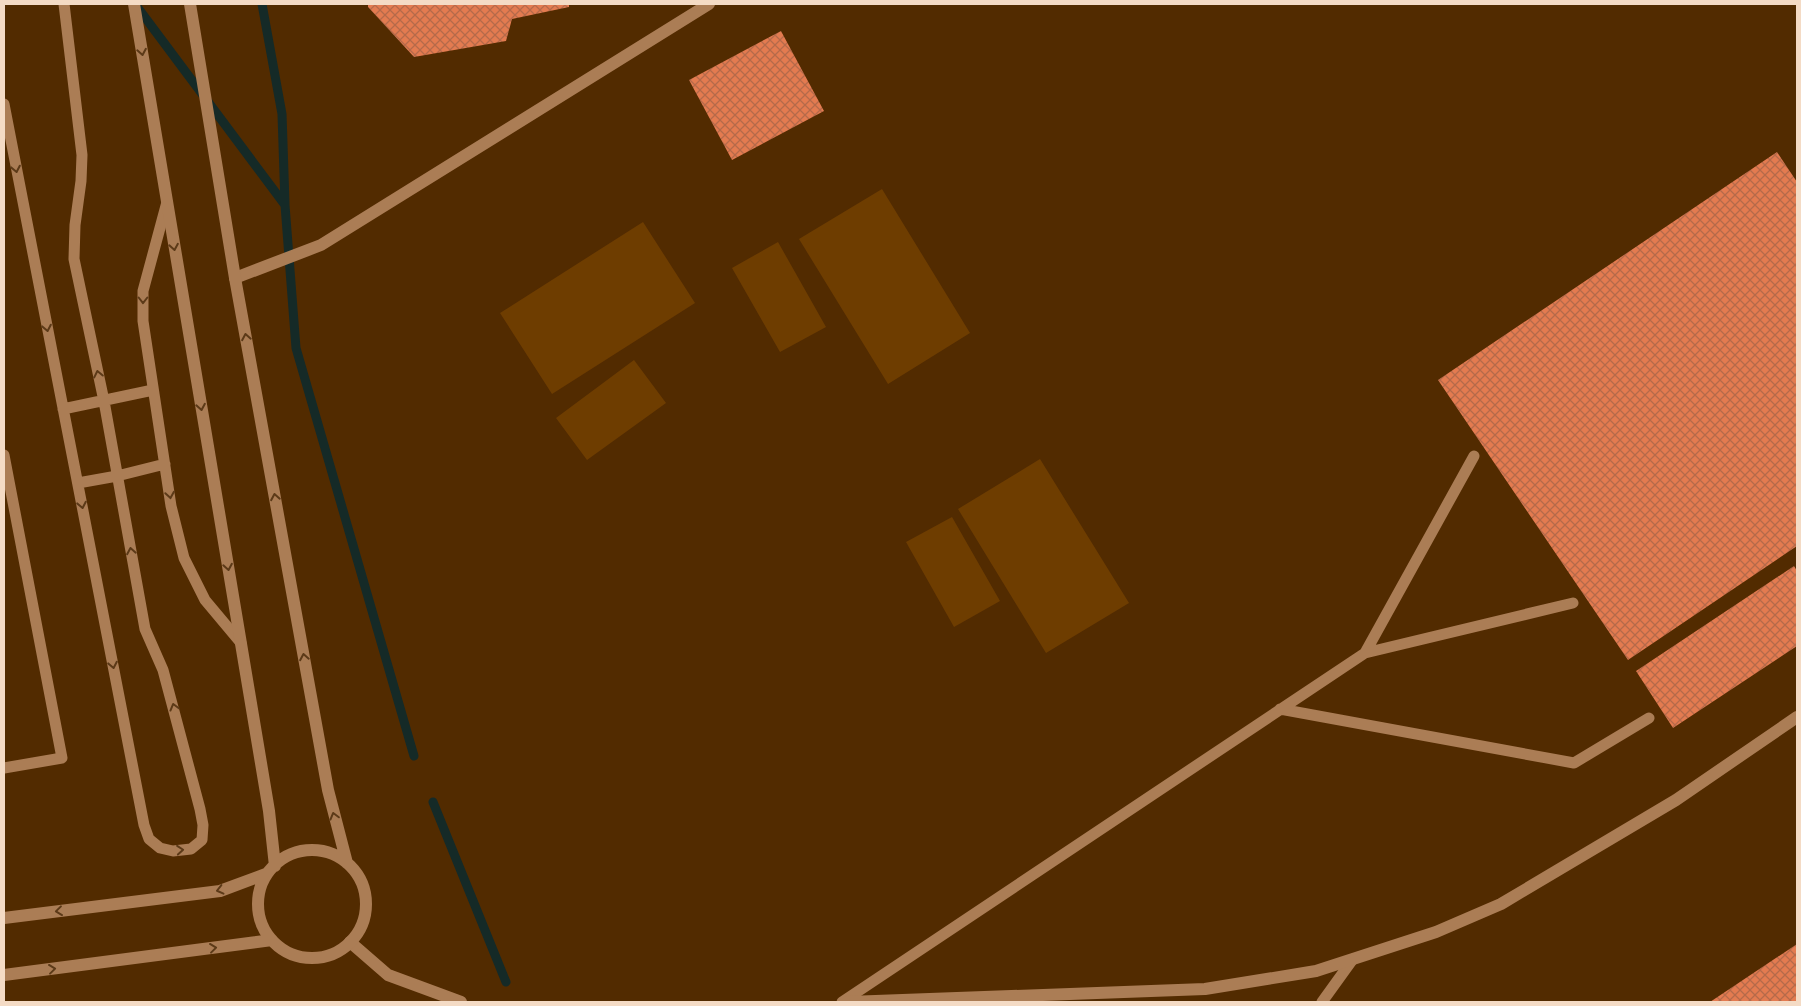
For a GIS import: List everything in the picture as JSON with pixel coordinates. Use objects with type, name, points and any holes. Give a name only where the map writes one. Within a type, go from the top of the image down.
[{"type":"street","points":[[134,4],[269,811],[270,870]]},
{"type":"street","points":[[190,4],[235,278],[328,790],[347,863]]},
{"type":"street","points":[[235,278],[321,245],[709,4]]},
{"type":"street","points":[[848,1002],[1205,988],[1316,971],[1436,932],[1501,904],[1676,800],[1797,716]]},
{"type":"street","points":[[314,850],[332,854],[347,863],[359,878],[365,895],[365,912],[360,928],[350,942],[336,952],[319,957],[302,957],[286,951],[272,940],[262,926],[258,910],[259,892],[270,870],[279,861],[295,852],[314,850]]},
{"type":"street","points":[[4,918],[220,891],[270,870]]},
{"type":"street","points":[[4,975],[272,940]]},
{"type":"street","points":[[350,942],[388,974],[461,1002]]},
{"type":"lane","points":[[4,104],[144,825],[150,839],[160,848],[173,851],[191,849],[202,840],[203,825],[200,808],[163,670],[145,629],[104,401],[74,259],[82,155],[64,4]]},
{"type":"lane","points":[[167,202],[143,291],[143,321],[171,506],[184,558],[205,600],[241,643]]},
{"type":"lane","points":[[63,409],[153,390]]},
{"type":"lane","points":[[4,455],[62,758],[4,768]]},
{"type":"lane","points":[[1365,653],[1474,456]]},
{"type":"lane","points":[[78,484],[165,464]]},
{"type":"lane","points":[[842,1002],[1365,653],[1573,603]]},
{"type":"lane","points":[[1280,709],[1574,763],[1649,718]]},
{"type":"lane","points":[[1322,1002],[1353,959]]},
{"type":"shaded area","points":[[882,189],[970,333],[888,384],[799,239]]},
{"type":"shaded area","points":[[643,222],[695,303],[552,394],[500,313]]},
{"type":"shaded area","points":[[778,242],[826,327],[780,352],[732,268]]},
{"type":"shaded area","points":[[634,360],[666,403],[587,460],[556,418]]},
{"type":"shaded area","points":[[1040,459],[1129,603],[1046,653],[958,509]]},
{"type":"shaded area","points":[[952,517],[1000,601],[954,627],[906,542]]},
{"type":"building","points":[[368,4],[569,4],[569,7],[512,19],[506,41],[414,57],[368,7]]},
{"type":"building","points":[[781,31],[824,111],[732,160],[689,80]]},
{"type":"building","points":[[1777,152],[1797,182],[1797,546],[1628,660],[1438,380]]},
{"type":"building","points":[[1794,566],[1797,571],[1797,646],[1673,728],[1636,671]]},
{"type":"building","points":[[1797,944],[1797,1002],[1710,1002]]},
{"type":"waterway","points":[[135,4],[285,205],[296,348],[414,756]]},
{"type":"waterway","points":[[262,4],[282,114],[285,204]]},
{"type":"waterway","points":[[433,802],[506,982]]}]
